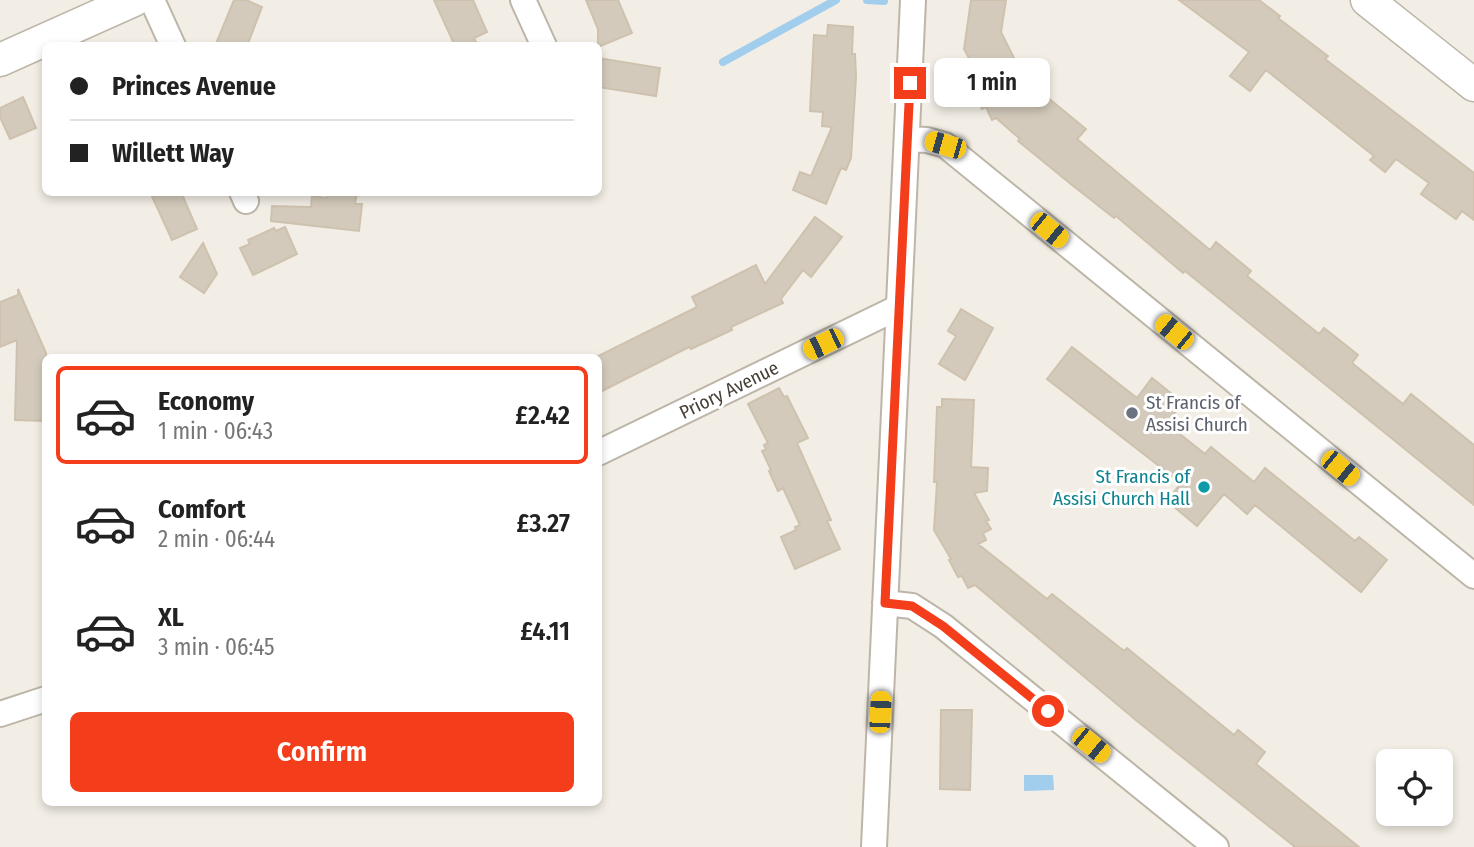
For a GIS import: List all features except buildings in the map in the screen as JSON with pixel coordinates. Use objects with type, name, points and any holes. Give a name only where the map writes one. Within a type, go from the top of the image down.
[{"type":"street","points":[[0,60],[134,0]]},
{"type":"street","points":[[152,0],[171,42]]},
{"type":"street","points":[[523,0],[542,42]]},
{"type":"street","points":[[874,847],[913,0]]},
{"type":"street","points":[[1367,0],[1474,85]]},
{"type":"street","points":[[907,139],[927,140],[945,145],[1474,576]]},
{"type":"street","name":"Priory Avenue","points":[[602,451],[897,308]]},
{"type":"street","points":[[885,603],[912,606],[943,626],[1216,847]]},
{"type":"street","points":[[0,713],[42,700]]},
{"type":"water","points":[[1024,775],[1053,775],[1054,790],[1024,791]]},
{"type":"waterway","points":[[723,62],[836,0]]},
{"type":"waterway","points":[[867,0],[884,1]]},
{"type":"place","name":"St Francis of Assisi Church","points":[[1132,413]]},
{"type":"place","name":"St Francis of Assisi Church Hall","points":[[1204,487]]},
{"type":"route","points":[[910,83],[897,308],[885,603],[912,606],[943,626],[1048,711]]}]
